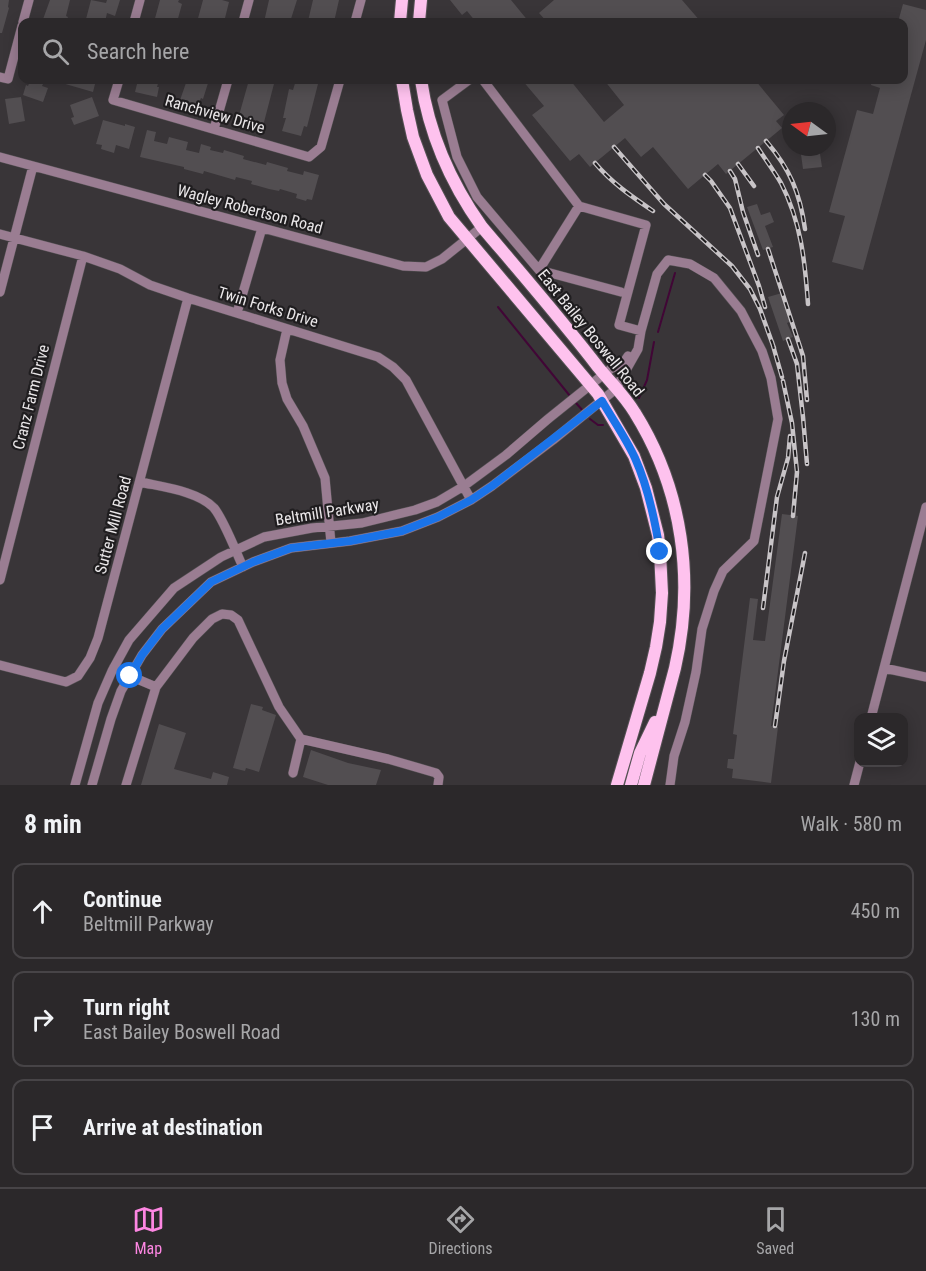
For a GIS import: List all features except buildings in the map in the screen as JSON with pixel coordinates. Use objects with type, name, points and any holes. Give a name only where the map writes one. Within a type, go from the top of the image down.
[{"type":"main road","points":[[400,18],[402,0]]},
{"type":"main road","points":[[419,18],[421,0]]},
{"type":"main road","name":"East Bailey Boswell Road","points":[[403,84],[413,138],[427,175],[449,217],[591,385],[634,456],[646,488],[658,535],[661,609],[656,646],[618,785]]},
{"type":"main road","name":"East Bailey Boswell Road","points":[[422,84],[429,118],[443,160],[463,198],[482,227],[617,388],[636,415],[660,463],[672,496],[681,534],[685,572],[684,611],[680,649],[644,785]]},
{"type":"main road","name":"East Bailey Boswell Road","points":[[626,785],[636,749],[647,682]]},
{"type":"main road","name":"East Bailey Boswell Road","points":[[631,785],[640,753],[668,696]]},
{"type":"street","points":[[24,18],[29,0]]},
{"type":"street","points":[[135,18],[140,0]]},
{"type":"street","points":[[244,18],[249,0]]},
{"type":"street","points":[[356,18],[361,0]]},
{"type":"street","points":[[0,77],[8,79],[18,42]]},
{"type":"street","name":"Ranchview Drive","points":[[118,84],[113,100],[309,157],[321,147],[338,84]]},
{"type":"street","points":[[214,129],[227,84]]},
{"type":"street","points":[[464,84],[442,100],[458,157],[477,197],[539,270],[621,292]]},
{"type":"street","points":[[486,84],[579,206],[646,225],[619,325],[641,331]]},
{"type":"street","name":"Wagley Robertson Road","points":[[0,158],[403,267],[426,267],[442,259],[482,227]]},
{"type":"street","points":[[0,292],[33,166]]},
{"type":"street","points":[[539,270],[579,206]]},
{"type":"street","points":[[237,313],[262,228]]},
{"type":"street","name":"Twin Forks Drive","points":[[0,234],[83,256],[120,269],[150,285],[378,357],[406,380],[471,500]]},
{"type":"street","name":"Cranz Farm Drive","points":[[0,580],[83,256]]},
{"type":"street","points":[[617,388],[638,349],[657,274],[668,260],[690,264],[714,278],[741,311],[762,351],[771,378],[778,419],[754,541],[723,571],[702,629],[685,722],[674,756],[670,785]]},
{"type":"street","name":"Sutter Mill Road","points":[[0,665],[66,682],[78,676],[90,658],[99,638],[188,298]]},
{"type":"street","points":[[287,329],[280,360],[282,383],[287,399],[303,426],[325,478],[331,543]]},
{"type":"street","name":"Beltmill Parkway","points":[[75,785],[98,703],[114,667],[129,640],[174,588],[221,556],[264,537],[312,528],[362,524],[437,502],[465,486],[604,374],[622,365],[634,348],[641,331]]},
{"type":"street","name":"Beltmill Parkway","points":[[92,785],[121,691],[142,655],[162,629],[211,582],[291,548],[350,541],[402,531],[438,517],[471,500],[516,468],[617,388]]},
{"type":"street","points":[[140,482],[184,492],[214,508],[243,567]]},
{"type":"street","points":[[872,713],[926,507]]},
{"type":"street","points":[[126,785],[156,687],[193,638],[212,619],[222,614],[231,615],[238,620],[279,707],[301,739],[388,759],[436,773],[439,777],[438,785]]},
{"type":"street","points":[[114,667],[156,687]]},
{"type":"street","points":[[884,668],[926,677]]},
{"type":"street","points":[[293,773],[301,739]]},
{"type":"street","points":[[854,785],[859,767]]},
{"type":"waterway","points":[[658,332],[675,273]]},
{"type":"waterway","points":[[498,307],[570,396]]},
{"type":"waterway","points":[[639,398],[647,380],[654,342]]},
{"type":"waterway","points":[[576,403],[584,412]]},
{"type":"waterway","points":[[590,419],[598,425],[603,425]]},
{"type":"railway","points":[[766,141],[782,162],[793,182],[805,229]]},
{"type":"railway","points":[[614,147],[664,204],[732,266],[750,289],[774,348]]},
{"type":"railway","points":[[758,148],[781,183],[798,227],[808,304]]},
{"type":"railway","points":[[595,163],[615,183],[653,211]]},
{"type":"railway","points":[[738,164],[754,186]]},
{"type":"railway","points":[[730,171],[735,179],[743,212],[758,255]]},
{"type":"railway","points":[[705,175],[730,208],[765,307]]},
{"type":"railway","points":[[768,249],[803,356],[807,400]]},
{"type":"railway","points":[[788,339],[797,364],[807,464]]},
{"type":"railway","points":[[772,342],[782,377]]},
{"type":"railway","points":[[783,381],[792,423],[797,472],[793,516]]},
{"type":"railway","points":[[763,608],[777,497],[788,458],[790,436]]},
{"type":"railway","points":[[775,726],[784,661],[805,553]]},
{"type":"route","points":[[130,676],[142,655],[162,629],[211,582],[253,562],[291,548],[350,541],[402,531],[438,517],[492,486],[602,401],[634,456],[646,488],[660,552]]}]
